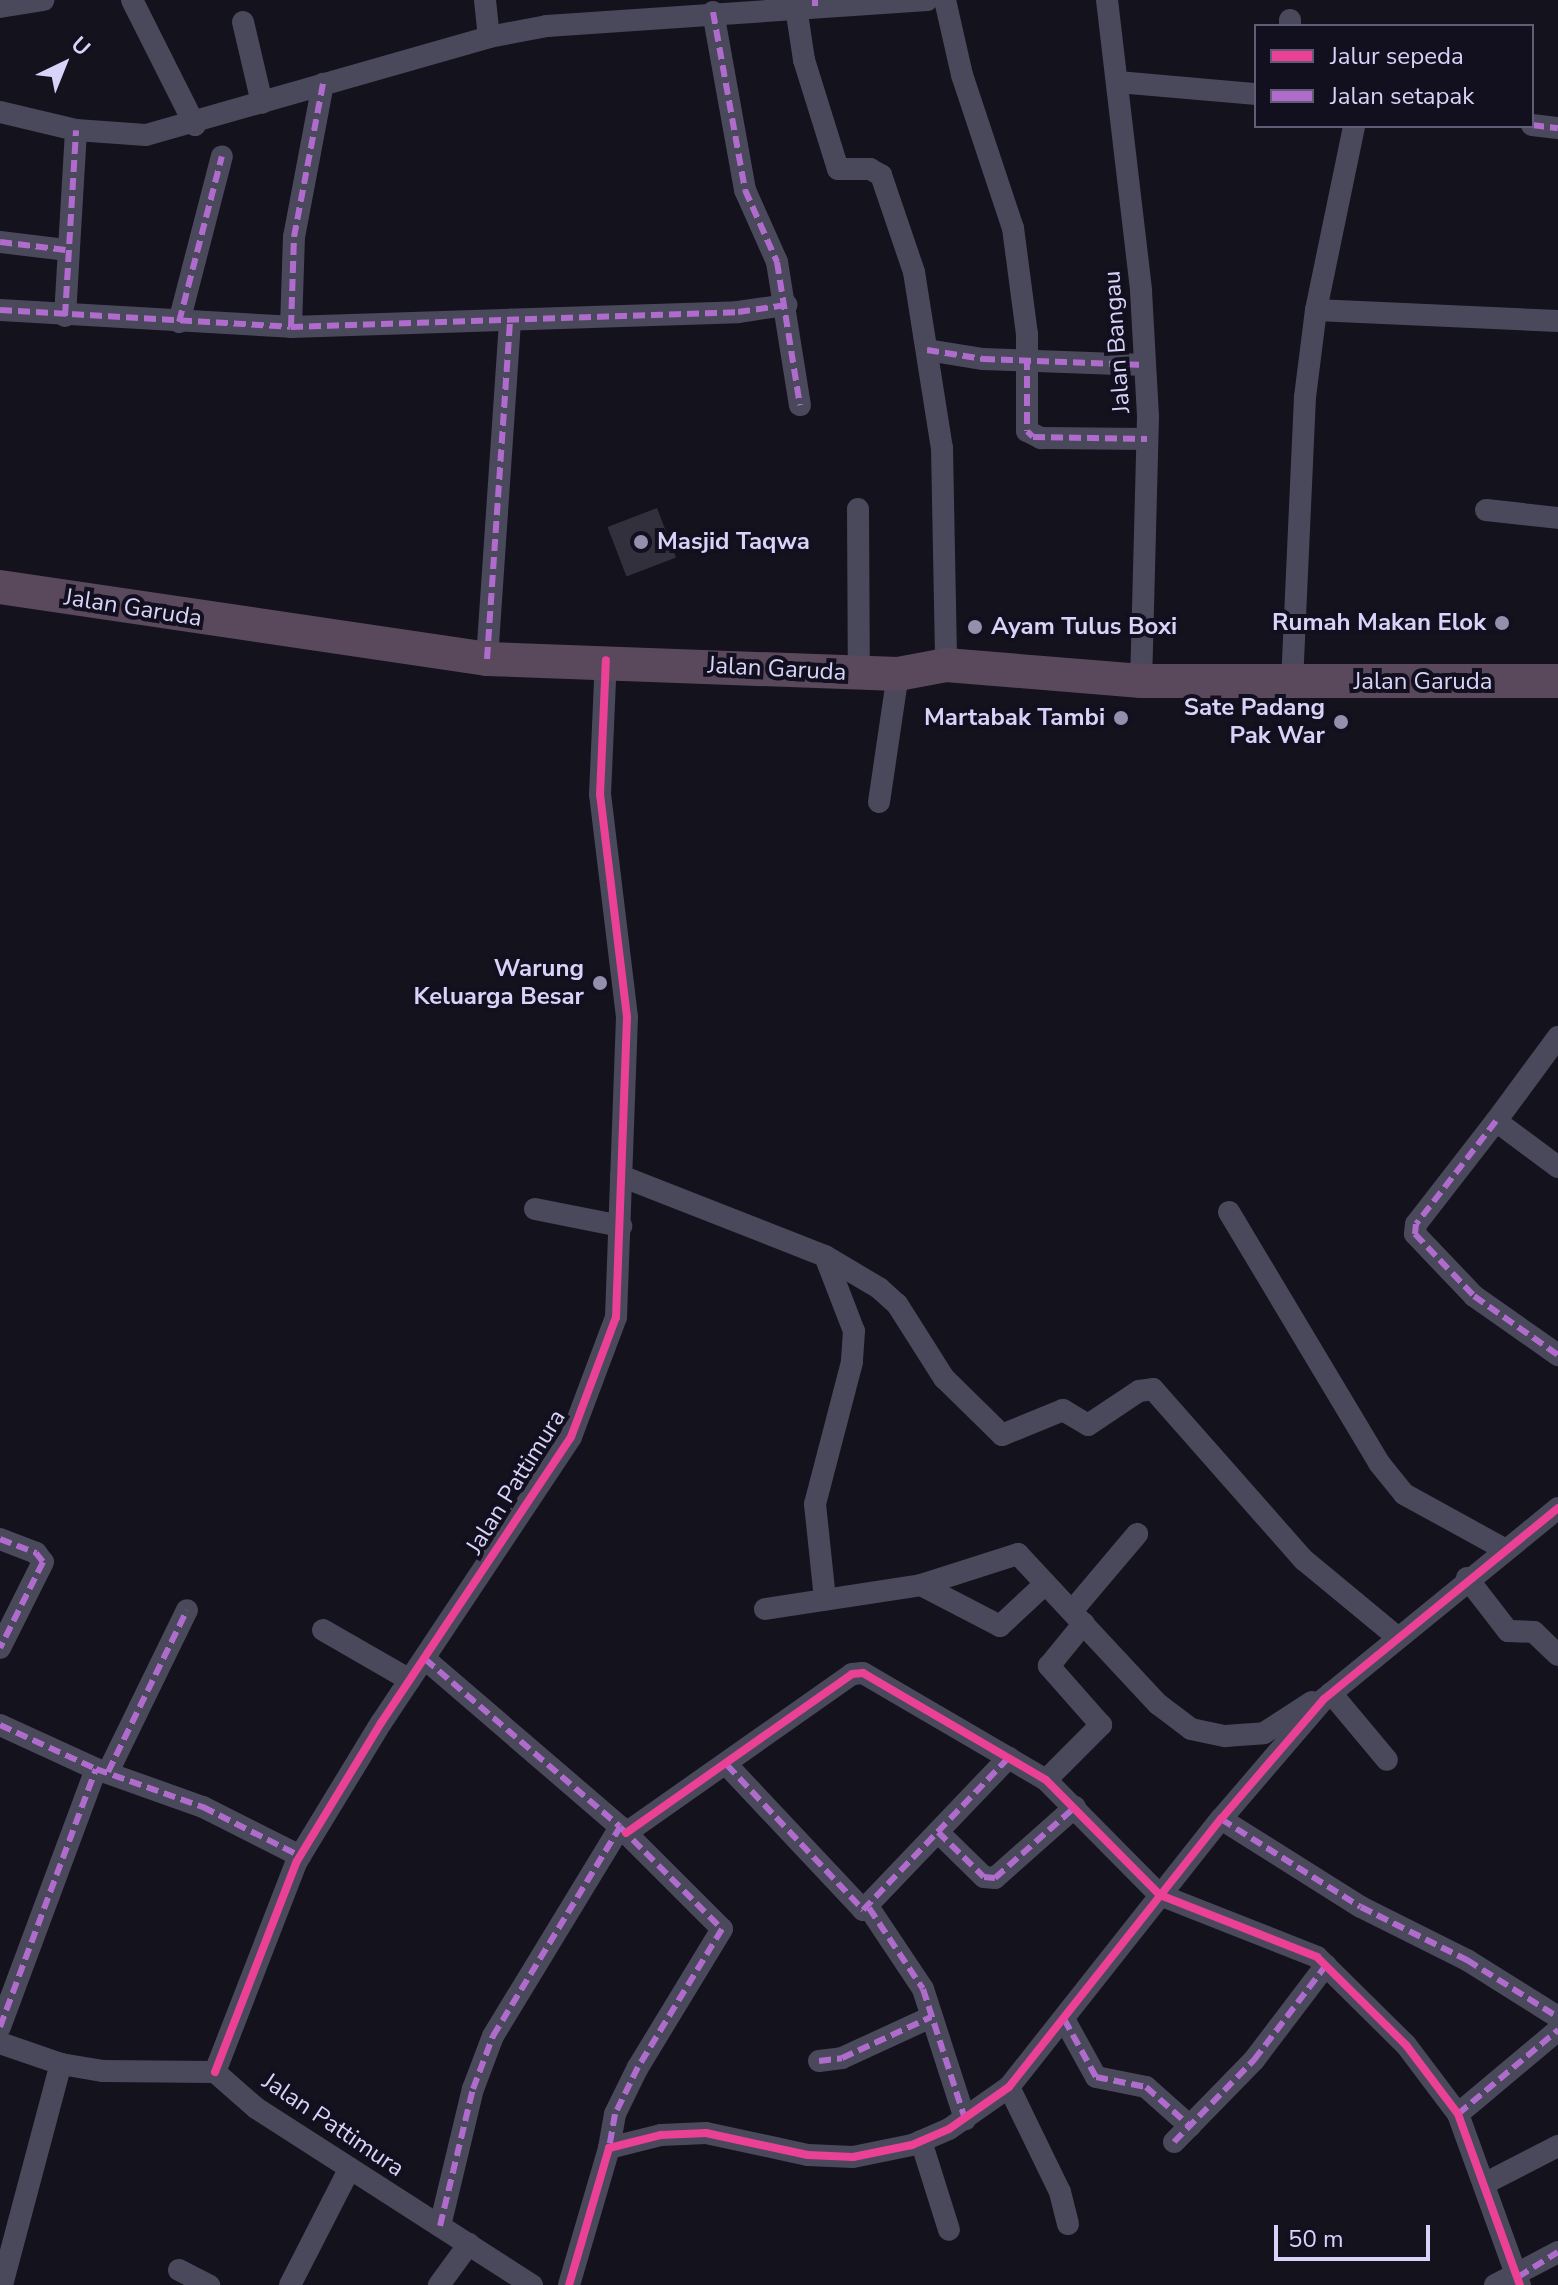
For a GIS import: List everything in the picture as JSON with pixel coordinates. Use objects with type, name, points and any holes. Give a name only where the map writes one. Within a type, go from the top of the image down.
[{"type":"highway","name":"Jalan Garuda","points":[[0,587],[487,659],[606,660],[898,674],[946,665],[1141,681],[1558,681]]},
{"type":"street","points":[[0,7],[43,0]]},
{"type":"street","points":[[132,0],[195,125]]},
{"type":"street","points":[[485,0],[489,37]]},
{"type":"street","points":[[0,112],[76,130],[146,135],[195,125],[323,84],[489,37],[547,26],[809,4],[927,0]]},
{"type":"street","points":[[945,0],[962,75],[1013,228],[1027,358],[1027,431],[1033,437],[1147,439]]},
{"type":"street","name":"Jalan Bangau","points":[[1107,0],[1118,82],[1145,365],[1147,439],[1141,681]]},
{"type":"street","points":[[809,4],[804,60],[838,169],[877,170],[914,272],[927,350],[946,509],[946,665]]},
{"type":"street","points":[[713,12],[745,190],[773,247],[786,305],[800,405]]},
{"type":"street","points":[[243,22],[262,103]]},
{"type":"street","points":[[1118,82],[1254,94]]},
{"type":"street","points":[[291,327],[294,237],[323,84]]},
{"type":"street","points":[[1534,125],[1558,128]]},
{"type":"street","points":[[1292,683],[1305,397],[1316,310],[1354,128]]},
{"type":"street","points":[[65,316],[66,250],[76,130]]},
{"type":"street","points":[[179,322],[222,156]]},
{"type":"street","points":[[0,242],[66,250]]},
{"type":"street","points":[[0,310],[291,327],[738,312],[786,305]]},
{"type":"street","points":[[1316,310],[1558,321]]},
{"type":"street","points":[[487,659],[510,320]]},
{"type":"street","points":[[927,350],[983,359],[1027,358],[1145,365]]},
{"type":"street","points":[[858,509],[859,673]]},
{"type":"street","points":[[1486,510],[1558,518]]},
{"type":"street","name":"Jalan Pattimura","points":[[532,2285],[256,2108],[215,2072],[300,1856],[410,1680],[571,1437],[588,1403],[616,1317],[627,1017],[600,795],[606,660]]},
{"type":"street","points":[[879,802],[898,674]]},
{"type":"street","points":[[1558,1037],[1418,1221],[1415,1234],[1474,1296],[1558,1355]]},
{"type":"street","points":[[1496,1121],[1558,1167]]},
{"type":"street","points":[[621,1176],[825,1256],[889,1295],[944,1378],[1002,1435],[1063,1410],[1088,1425],[1139,1391],[1153,1389],[1304,1560],[1362,1603],[1397,1637]]},
{"type":"street","points":[[535,1209],[621,1226]]},
{"type":"street","points":[[1229,1212],[1379,1463],[1404,1494],[1504,1549]]},
{"type":"street","points":[[824,1591],[815,1504],[852,1362],[854,1331],[825,1256]]},
{"type":"street","points":[[609,2148],[661,2135],[706,2133],[834,2158],[921,2141],[965,2119],[1009,2087],[1221,1819],[1328,1696],[1467,1578],[1558,1508]]},
{"type":"street","points":[[1046,1780],[1101,1725],[1049,1666],[1078,1617],[1137,1534]]},
{"type":"street","points":[[0,1539],[36,1553],[43,1562],[0,1648]]},
{"type":"street","points":[[765,1609],[824,1591],[921,1585],[1018,1554],[1158,1704],[1191,1729],[1225,1736],[1264,1733],[1304,1704],[1328,1696]]},
{"type":"street","points":[[1467,1578],[1508,1631],[1534,1632],[1558,1655]]},
{"type":"street","points":[[921,1585],[1000,1626],[1045,1584]]},
{"type":"street","points":[[0,2027],[102,1770],[187,1610]]},
{"type":"street","points":[[323,1630],[410,1680]]},
{"type":"street","points":[[425,1659],[623,1830],[723,1931],[638,2067],[615,2114],[609,2148],[569,2285]]},
{"type":"street","points":[[440,2226],[473,2089],[493,2036],[623,1830],[727,1765],[858,1671],[1046,1780],[1160,1895],[1300,1947],[1326,1965],[1406,2045],[1458,2114],[1519,2281]]},
{"type":"street","points":[[1328,1696],[1387,1760]]},
{"type":"street","points":[[0,1725],[102,1770],[203,1807],[300,1856]]},
{"type":"street","points":[[727,1765],[859,1908],[869,1908],[1009,1757]]},
{"type":"street","points":[[938,1832],[984,1877],[995,1878],[1075,1807]]},
{"type":"street","points":[[1221,1819],[1361,1907],[1467,1960],[1558,2017]]},
{"type":"street","points":[[869,1908],[911,1964],[965,2119]]},
{"type":"street","points":[[1064,2019],[1096,2077],[1146,2087],[1182,2134],[1254,2060],[1326,1965]]},
{"type":"street","points":[[819,2061],[842,2058],[931,2017]]},
{"type":"street","points":[[1458,2114],[1558,2030]]},
{"type":"street","points":[[0,2043],[61,2064],[103,2071],[215,2072]]},
{"type":"street","points":[[2,2285],[61,2064]]},
{"type":"street","points":[[1009,2087],[1060,2192],[1068,2224]]},
{"type":"street","points":[[921,2141],[949,2230]]},
{"type":"street","points":[[1484,2184],[1558,2146]]},
{"type":"street","points":[[290,2285],[350,2168]]},
{"type":"street","points":[[439,2285],[469,2244]]},
{"type":"street","points":[[1495,2285],[1519,2281],[1558,2252]]},
{"type":"street","points":[[179,2270],[209,2285]]},
{"type":"building","name":"Masjid Taqwa","points":[[657,508],[676,557],[627,576],[608,527]]},
{"type":"marked path","points":[[815,0],[815,6]]},
{"type":"marked path","points":[[713,12],[745,190],[777,262],[800,405]]},
{"type":"marked path","points":[[291,327],[294,237],[323,84]]},
{"type":"marked path","points":[[1534,125],[1558,128]]},
{"type":"marked path","points":[[65,316],[76,130]]},
{"type":"marked path","points":[[179,322],[222,156]]},
{"type":"marked path","points":[[0,242],[66,250]]},
{"type":"marked path","points":[[0,310],[291,327],[738,312],[786,305]]},
{"type":"marked path","points":[[487,659],[510,320]]},
{"type":"marked path","points":[[927,350],[983,359],[1145,365]]},
{"type":"marked path","points":[[1027,358],[1027,431],[1033,437],[1147,439]]},
{"type":"marked path","points":[[1496,1121],[1416,1224],[1415,1234],[1474,1296],[1558,1355]]},
{"type":"marked path","points":[[0,1539],[36,1553],[43,1562],[0,1648]]},
{"type":"marked path","points":[[108,1772],[187,1610]]},
{"type":"marked path","points":[[425,1659],[620,1827],[722,1929],[638,2067],[615,2114],[609,2148]]},
{"type":"marked path","points":[[0,1725],[96,1769],[203,1807],[300,1856]]},
{"type":"marked path","points":[[727,1765],[863,1910],[1009,1757]]},
{"type":"marked path","points":[[0,2027],[96,1769]]},
{"type":"marked path","points":[[938,1832],[984,1877],[995,1878],[1075,1807]]},
{"type":"marked path","points":[[1221,1819],[1361,1907],[1467,1960],[1558,2017]]},
{"type":"marked path","points":[[440,2226],[473,2089],[493,2036],[620,1827]]},
{"type":"marked path","points":[[869,1908],[923,1989],[965,2119]]},
{"type":"marked path","points":[[1174,2142],[1254,2060],[1326,1965]]},
{"type":"marked path","points":[[819,2061],[842,2058],[931,2017]]},
{"type":"marked path","points":[[1064,2019],[1096,2077],[1146,2087],[1190,2126]]},
{"type":"marked path","points":[[1454,2108],[1458,2114],[1558,2030]]},
{"type":"marked path","points":[[1518,2277],[1558,2252]]},
{"type":"cycle path","points":[[215,2072],[297,1861],[381,1723],[571,1437],[616,1317],[627,1017],[600,795],[606,660]]},
{"type":"cycle path","points":[[569,2285],[609,2148],[661,2135],[706,2133],[808,2155],[853,2157],[912,2145],[949,2129],[1009,2087],[1221,1819],[1324,1699],[1558,1508]]},
{"type":"cycle path","points":[[626,1833],[852,1674],[863,1673],[1046,1780],[1160,1895],[1317,1957],[1406,2045],[1458,2114],[1520,2285]]},
{"type":"place","name":"Masjid Taqwa","points":[[641,542]]},
{"type":"place","name":"Rumah Makan Elok","points":[[1502,623]]},
{"type":"place","name":"Ayam Tulus Boxi","points":[[975,627]]},
{"type":"place","name":"Martabak Tambi","points":[[1121,718]]},
{"type":"place","name":"Sate Padang Pak War","points":[[1341,722]]},
{"type":"place","name":"Warung Keluarga Besar","points":[[600,983]]}]
